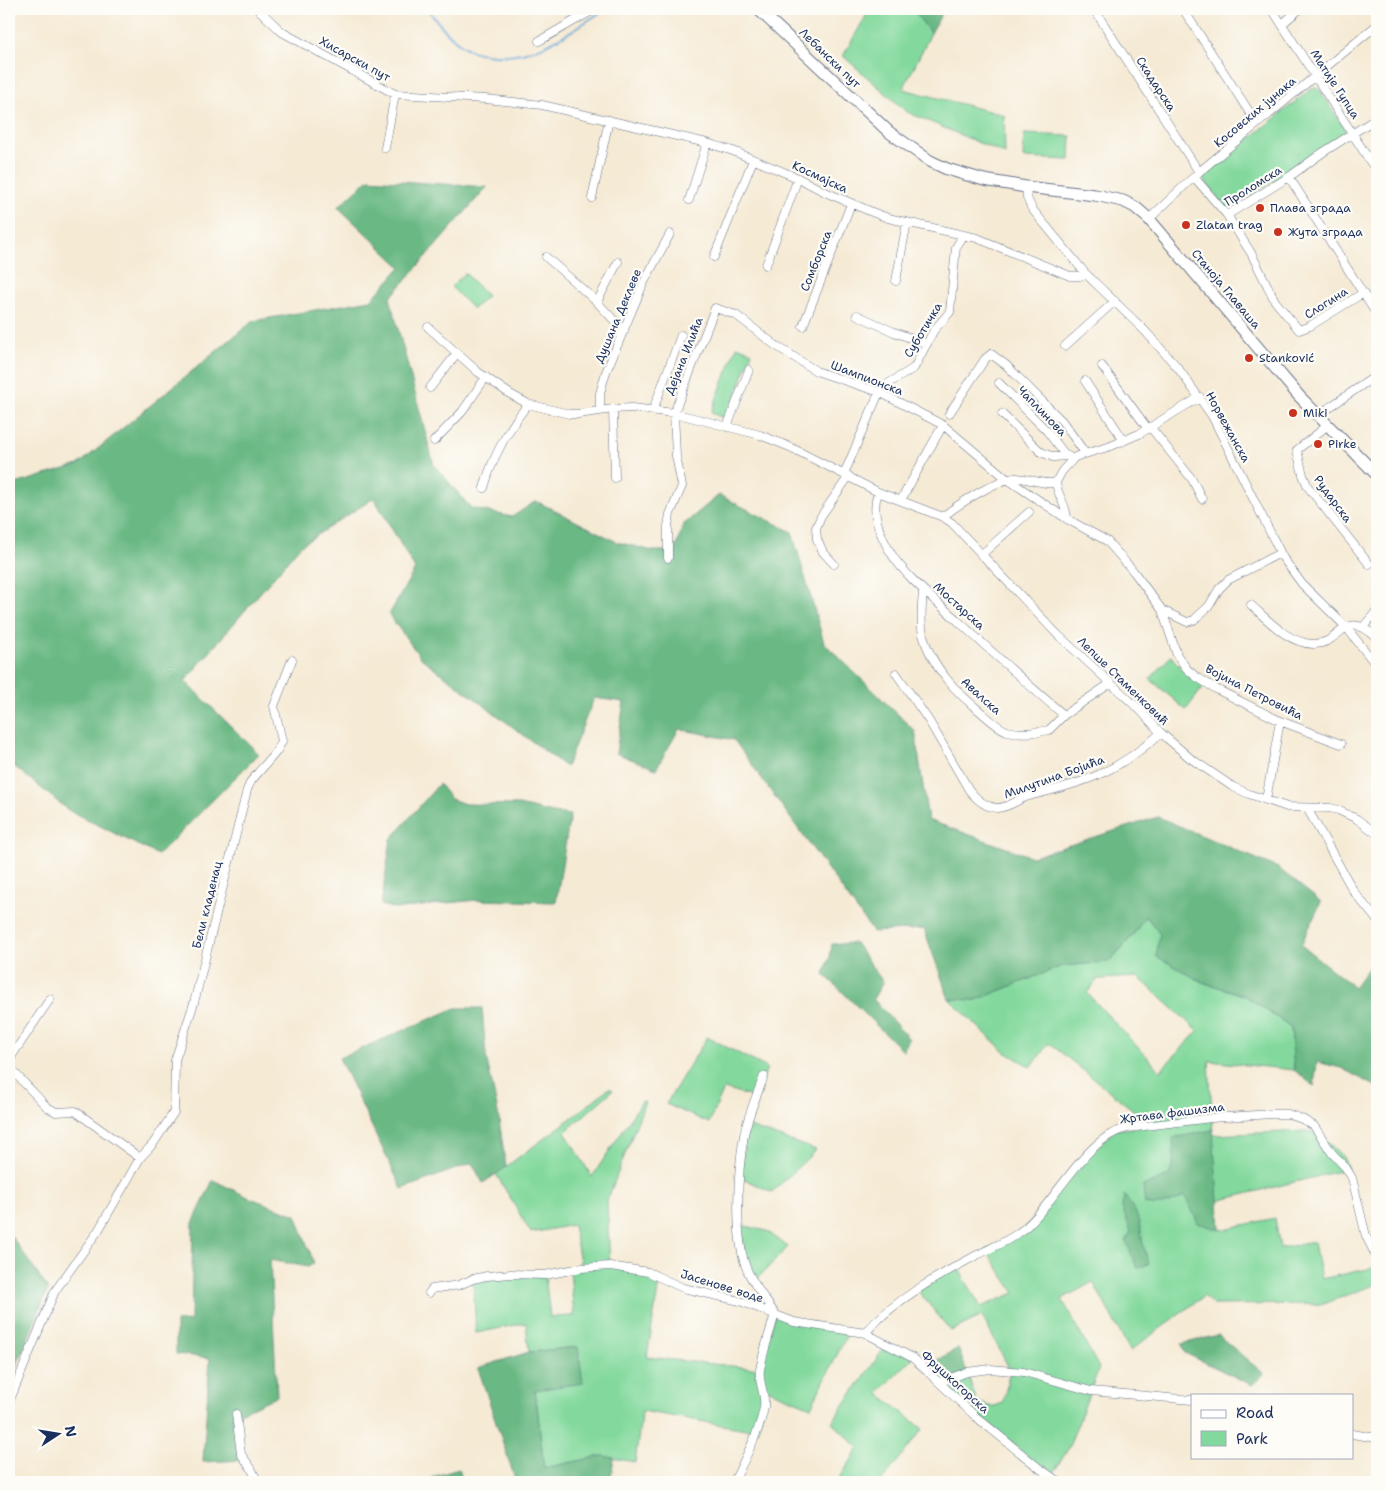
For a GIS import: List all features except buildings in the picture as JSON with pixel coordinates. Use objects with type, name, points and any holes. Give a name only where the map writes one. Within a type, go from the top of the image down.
[{"type":"main road","name":"Лебански пут","points":[[758,9],[861,107]]},
{"type":"main road","name":"Станоја Главаша","points":[[861,107],[889,132],[930,160],[967,175],[1026,187],[1095,195],[1123,201],[1135,207],[1149,219],[1276,370],[1377,475]]},
{"type":"street","name":"Хисарски пут","points":[[258,9],[282,32],[395,94],[485,99],[542,105]]},
{"type":"street","points":[[539,41],[595,9]]},
{"type":"street","name":"Скадарска","points":[[1094,9],[1197,174],[1227,215]]},
{"type":"street","points":[[1183,9],[1257,124]]},
{"type":"street","name":"Матије Гупца","points":[[1272,9],[1377,172]]},
{"type":"street","points":[[1282,24],[1300,9]]},
{"type":"street","name":"Косовских јунака","points":[[1149,219],[1197,174],[1377,25]]},
{"type":"street","points":[[385,148],[395,94]]},
{"type":"street","name":"Космајска","points":[[542,105],[707,143],[733,151],[872,212],[977,238],[1070,276],[1085,274]]},
{"type":"street","name":"Проломска","points":[[1299,330],[1275,301],[1251,253],[1227,215],[1289,177],[1322,153],[1377,118]]},
{"type":"street","points":[[592,198],[609,120]]},
{"type":"street","points":[[688,200],[707,143]]},
{"type":"street","points":[[714,257],[753,160]]},
{"type":"street","name":"Слогина","points":[[1289,177],[1377,316]]},
{"type":"street","points":[[766,265],[798,178]]},
{"type":"street","name":"Норвежанска","points":[[1026,187],[1027,198],[1032,209],[1085,274],[1145,331],[1178,368],[1200,397],[1212,416],[1280,553],[1291,570],[1302,584],[1346,627],[1377,666]]},
{"type":"street","name":"Сомборска","points":[[802,326],[851,204]]},
{"type":"street","points":[[896,282],[908,222]]},
{"type":"street","name":"Душана Деклеве","points":[[600,412],[600,393],[606,372],[644,282],[670,234]]},
{"type":"street","name":"Суботичка","points":[[834,564],[822,552],[817,539],[816,528],[821,516],[847,475],[879,392],[886,384],[914,368],[934,330],[950,312],[956,247],[964,235]]},
{"type":"street","points":[[546,257],[597,302],[624,331]]},
{"type":"street","points":[[597,302],[618,262]]},
{"type":"street","name":"Слогина","points":[[1299,330],[1310,326],[1363,293]]},
{"type":"street","points":[[1064,346],[1115,301]]},
{"type":"street","name":"Шампионска","points":[[715,308],[736,315],[775,345],[816,371],[879,392],[943,425],[1007,479]]},
{"type":"street","name":"Дејана Илића","points":[[674,413],[715,308]]},
{"type":"street","points":[[857,315],[894,332],[927,344]]},
{"type":"street","name":"Лепше Стаменковић","points":[[428,327],[486,377],[528,404],[569,414],[600,412],[613,409],[653,410],[674,413],[760,435],[790,447],[878,492],[943,517],[952,523],[1057,634],[1190,758],[1233,787],[1287,806],[1338,810],[1357,819],[1377,834]]},
{"type":"street","points":[[653,410],[681,335]]},
{"type":"street","points":[[430,388],[457,353]]},
{"type":"street","points":[[949,414],[984,359],[991,354],[1006,365],[1062,421],[1085,453]]},
{"type":"street","points":[[1102,366],[1149,429],[1192,479],[1202,499]]},
{"type":"street","points":[[727,427],[748,370]]},
{"type":"street","points":[[1318,415],[1377,375]]},
{"type":"street","points":[[434,441],[462,412],[486,377]]},
{"type":"street","points":[[1085,381],[1124,441]]},
{"type":"street","name":"Чаплинова","points":[[999,383],[1047,431],[1066,456]]},
{"type":"street","points":[[1067,519],[1065,507],[1058,494],[1056,482],[1062,470],[1075,457],[1111,446],[1149,429],[1200,397]]},
{"type":"street","points":[[484,488],[505,438],[528,404]]},
{"type":"street","points":[[613,409],[615,478]]},
{"type":"street","points":[[668,558],[670,514],[682,486],[676,456],[674,413]]},
{"type":"street","points":[[1002,414],[1041,452],[1053,457],[1075,457]]},
{"type":"street","points":[[901,500],[943,425]]},
{"type":"street","name":"Рударска","points":[[1328,425],[1298,448],[1297,453],[1303,475],[1314,494],[1369,564]]},
{"type":"street","points":[[943,517],[962,502],[1007,479],[1028,479],[1047,483],[1056,482]]},
{"type":"street","name":"Војина Петровића","points":[[1007,479],[1067,519],[1108,540],[1162,610],[1177,655],[1187,669],[1216,689],[1280,721],[1342,744]]},
{"type":"street","name":"Мостарска","points":[[878,492],[875,506],[880,530],[886,544],[899,563],[923,590],[1064,715]]},
{"type":"street","points":[[981,555],[1029,512]]},
{"type":"street","points":[[1162,610],[1190,622],[1209,606],[1219,589],[1228,580],[1280,553]]},
{"type":"street","name":"Авалска","points":[[923,590],[922,628],[924,637],[938,667],[945,678],[973,706],[997,725],[1011,732],[1049,730],[1064,715],[1111,683]]},
{"type":"street","points":[[1251,605],[1274,626],[1300,642],[1313,644],[1324,642],[1346,627],[1355,625],[1364,627],[1377,638]]},
{"type":"street","points":[[1364,627],[1377,611]]},
{"type":"street","name":"Бели кладенац","points":[[9,1402],[55,1291],[98,1231],[140,1158],[153,1144],[174,1112],[174,1071],[177,1053],[194,1003],[247,790],[251,781],[277,751],[282,741],[274,706],[292,660]]},
{"type":"street","name":"Милутина Бојића","points":[[896,673],[929,721],[974,797],[993,807],[1004,807],[1022,798],[1069,786],[1101,774],[1140,750],[1161,733]]},
{"type":"street","points":[[1266,800],[1280,721]]},
{"type":"street","points":[[1307,808],[1354,892],[1377,920]]},
{"type":"street","points":[[50,999],[13,1054],[9,1064],[11,1069],[47,1108],[56,1112],[75,1111],[140,1158]]},
{"type":"street","points":[[734,1482],[757,1431],[764,1409],[759,1382],[760,1369],[775,1314],[751,1276],[745,1262],[742,1250],[738,1200],[744,1134],[764,1076]]},
{"type":"street","name":"Жртава фашизма","points":[[865,1334],[872,1325],[899,1302],[957,1266],[1025,1228],[1096,1146],[1115,1130],[1128,1128],[1211,1118],[1272,1114],[1288,1114],[1302,1119],[1314,1126],[1352,1178],[1366,1236],[1377,1258]]},
{"type":"street","name":"Јасенове воде","points":[[428,1293],[432,1289],[460,1284],[487,1276],[511,1274],[545,1275],[581,1268],[610,1266],[648,1272],[683,1288],[740,1301],[775,1314]]},
{"type":"street","name":"Фрушкогорска","points":[[775,1314],[794,1322],[865,1334],[913,1358],[975,1416],[1059,1482]]},
{"type":"street","points":[[940,1382],[967,1372],[990,1369],[1024,1372],[1091,1391],[1191,1400]]},
{"type":"street","points":[[236,1414],[240,1454],[251,1468],[258,1482]]},
{"type":"street","points":[[1354,1434],[1377,1438]]},
{"type":"green space","points":[[870,9],[912,9],[931,33],[903,89],[1004,115],[1005,154],[907,112],[843,56]]},
{"type":"green space","points":[[912,9],[944,9],[931,33]]},
{"type":"green space","points":[[1311,89],[1319,89],[1348,133],[1228,211],[1202,177]]},
{"type":"green space","points":[[1024,134],[1071,136],[1070,160],[1023,158]]},
{"type":"green space","points":[[369,179],[487,187],[390,298],[434,465],[471,508],[512,517],[536,501],[617,542],[653,551],[675,551],[683,525],[719,495],[792,532],[824,643],[915,731],[928,820],[1032,857],[1158,817],[1278,868],[1321,902],[1301,945],[1354,987],[1369,967],[1377,970],[1377,1087],[1341,1068],[1317,1062],[1314,1086],[1294,1070],[1291,1027],[1244,995],[1202,982],[1156,956],[1160,934],[1146,916],[1132,936],[1109,962],[1062,966],[976,1000],[949,999],[924,929],[873,932],[734,740],[679,729],[656,769],[616,753],[624,702],[594,698],[566,767],[421,658],[389,615],[415,569],[374,498],[300,546],[185,681],[259,754],[158,855],[68,810],[9,762],[9,486],[78,465],[253,321],[371,300],[401,267],[338,207]]},
{"type":"green space","points":[[465,273],[487,296],[473,309],[451,287]]},
{"type":"green space","points":[[737,346],[752,352],[727,419],[711,413]]},
{"type":"green space","points":[[1171,656],[1186,673],[1204,686],[1186,710],[1150,679]]},
{"type":"green space","points":[[439,784],[451,799],[465,804],[519,805],[570,815],[556,902],[476,900],[396,909],[381,905],[391,839]]},
{"type":"green space","points":[[1146,916],[1202,982],[1244,995],[1291,1027],[1294,1070],[1209,1061],[1213,1135],[1305,1131],[1319,1133],[1343,1157],[1348,1169],[1217,1201],[1220,1230],[1275,1218],[1280,1248],[1314,1242],[1321,1279],[1377,1267],[1377,1284],[1324,1304],[1213,1305],[1204,1296],[1130,1351],[1093,1282],[1062,1299],[1099,1368],[1068,1449],[1051,1477],[940,1382],[967,1372],[977,1402],[992,1407],[1003,1403],[1010,1370],[982,1316],[951,1331],[918,1291],[957,1266],[981,1307],[1015,1293],[986,1250],[1025,1228],[1080,1163],[1115,1130],[1152,1125],[1049,1043],[1031,1067],[1005,1052],[949,999],[976,1000],[1062,966],[1109,962],[1132,936]],"holes":[[[1138,977],[1198,1031],[1160,1071],[1087,993],[1098,979]]]},
{"type":"green space","points":[[855,943],[883,982],[873,999],[909,1039],[903,1051],[824,974],[832,944]]},
{"type":"green space","points":[[456,1008],[482,1008],[486,1056],[498,1113],[506,1167],[483,1183],[472,1163],[402,1189],[339,1058]]},
{"type":"green space","points":[[707,1037],[767,1068],[756,1098],[724,1089],[709,1123],[666,1104]]},
{"type":"green space","points":[[609,1088],[613,1090],[565,1132],[592,1177],[642,1101],[645,1102],[607,1201],[610,1266],[660,1277],[647,1357],[760,1369],[775,1314],[849,1331],[811,1407],[762,1387],[765,1401],[757,1431],[642,1411],[635,1462],[602,1456],[544,1468],[535,1389],[577,1347],[529,1352],[526,1323],[476,1333],[473,1279],[545,1275],[550,1317],[574,1316],[570,1270],[581,1267],[573,1225],[531,1233],[496,1174]]},
{"type":"green space","points":[[747,1126],[816,1150],[772,1192],[740,1177]]},
{"type":"green space","points":[[1213,1130],[1220,1230],[1198,1223],[1185,1196],[1165,1204],[1145,1204],[1143,1186],[1169,1176],[1174,1161],[1173,1138]]},
{"type":"green space","points":[[213,1180],[250,1198],[296,1215],[314,1263],[308,1267],[270,1260],[277,1396],[236,1415],[244,1460],[203,1462],[210,1358],[176,1354],[176,1322],[191,1321],[193,1223]]},
{"type":"green space","points":[[1124,1195],[1136,1213],[1149,1264],[1137,1268],[1126,1241],[1131,1231],[1122,1208]]},
{"type":"green space","points":[[740,1225],[767,1231],[788,1247],[754,1282],[748,1271]]},
{"type":"green space","points":[[9,1233],[48,1289],[9,1385]]},
{"type":"green space","points":[[1218,1335],[1264,1374],[1252,1385],[1185,1353],[1182,1344]]},
{"type":"green space","points":[[887,1344],[913,1358],[878,1393],[923,1429],[881,1482],[837,1482],[859,1448],[832,1422]]},
{"type":"green space","points":[[578,1347],[583,1383],[535,1390],[544,1468],[602,1456],[614,1458],[610,1482],[516,1482],[478,1368],[529,1352]]},
{"type":"green space","points":[[958,1348],[967,1372],[940,1382],[925,1368]]},
{"type":"green space","points":[[459,1469],[463,1482],[432,1482],[432,1477]]},
{"type":"waterway","points":[[427,9],[456,41],[471,51],[494,55],[510,55],[540,48],[567,34],[606,9]]},
{"type":"place","name":"Плава зграда","points":[[1260,208]]},
{"type":"place","name":"Zlatan trag","points":[[1186,225]]},
{"type":"place","name":"Жута зграда","points":[[1278,232]]},
{"type":"place","name":"Stanković","points":[[1249,358]]},
{"type":"place","name":"Miki","points":[[1293,413]]},
{"type":"place","name":"Pirke","points":[[1318,444]]}]
